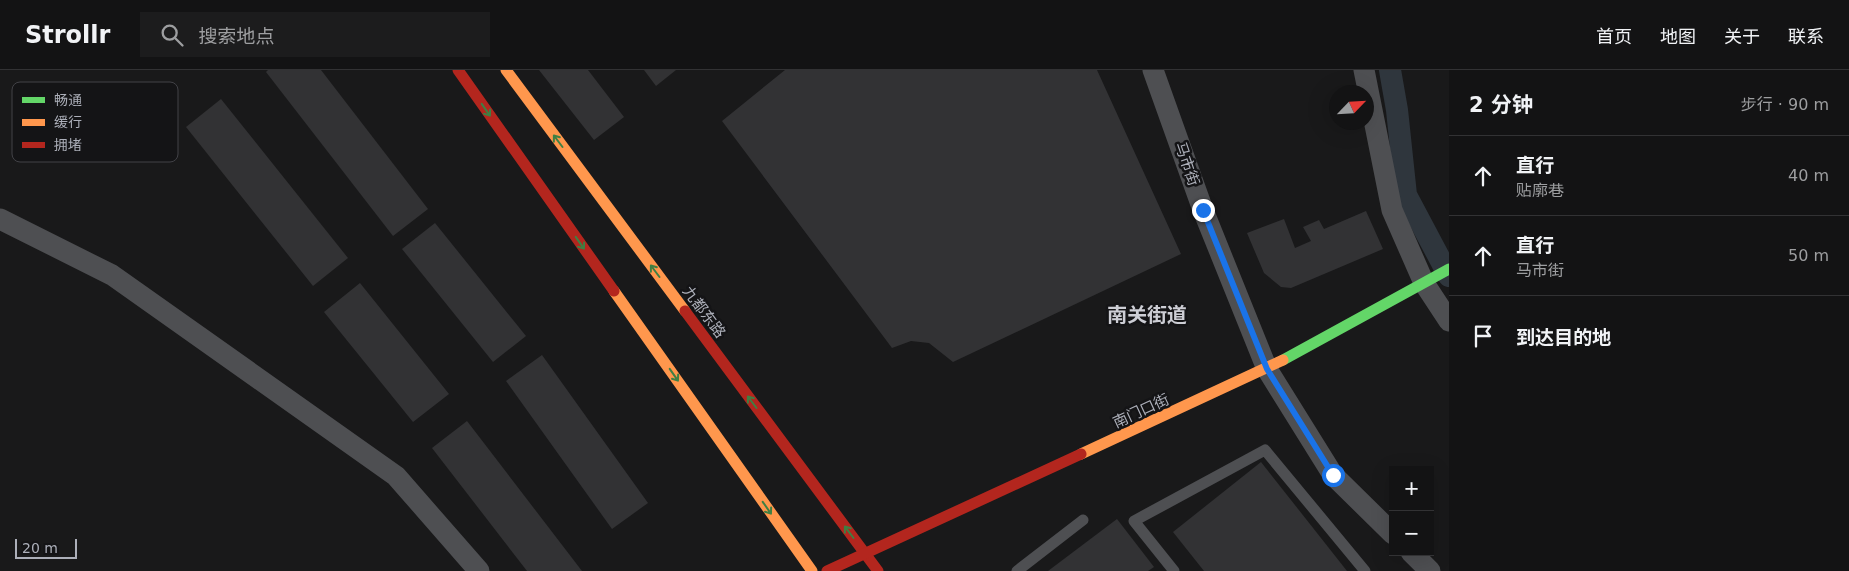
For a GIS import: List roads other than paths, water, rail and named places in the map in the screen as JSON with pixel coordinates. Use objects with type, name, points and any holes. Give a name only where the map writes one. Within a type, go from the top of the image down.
[{"type":"main road","points":[[458,70],[812,571]]},
{"type":"main road","name":"九都东路","points":[[506,70],[878,571]]},
{"type":"main road","name":"南门口街","points":[[827,571],[1267,369],[1449,269]]},
{"type":"street","name":"马市街","points":[[1154,70],[1203,210],[1267,369],[1333,475],[1389,530]]},
{"type":"street","points":[[1364,70],[1392,210],[1424,283],[1449,320]]},
{"type":"street","points":[[0,220],[112,275],[396,476],[480,571]]},
{"type":"street","points":[[1415,556],[1430,571]]},
{"type":"lane","points":[[1174,571],[1134,521],[1265,450],[1364,571]]},
{"type":"lane","points":[[1017,571],[1082,520]]},
{"type":"waterway","points":[[1390,70],[1397,110],[1406,195],[1449,276]]},
{"type":"district","name":"南关街道","points":[[1147,315]]}]
